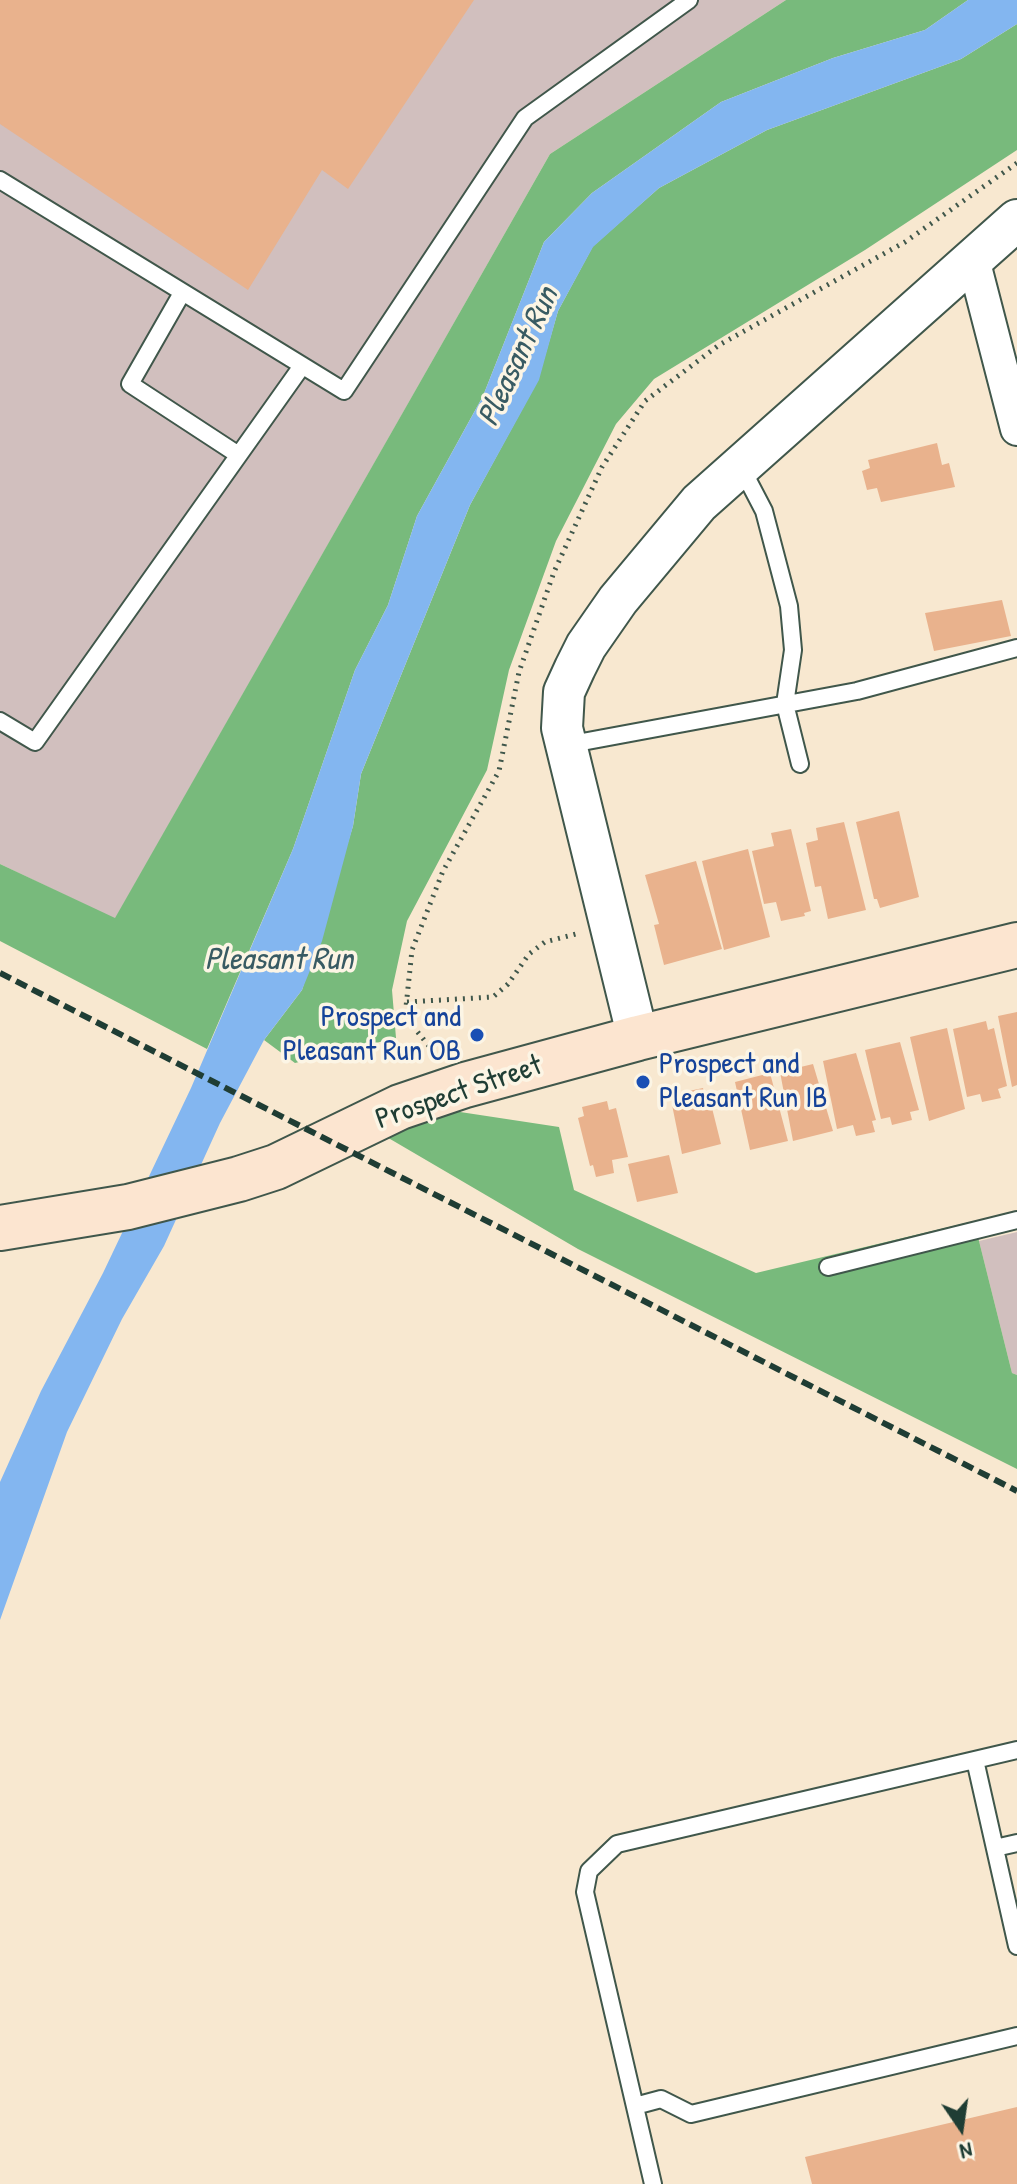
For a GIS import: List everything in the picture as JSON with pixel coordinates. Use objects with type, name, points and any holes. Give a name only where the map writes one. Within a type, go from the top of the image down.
[{"type":"main road","name":"Prospect Street","points":[[0,1228],[128,1207],[239,1179],[276,1167],[400,1107],[465,1085],[638,1038],[1017,945]]},
{"type":"street","points":[[638,1038],[562,728],[564,692],[586,646],[644,567],[699,503],[739,464],[1017,220]]},
{"type":"street","points":[[973,259],[1017,429]]},
{"type":"lane","points":[[0,180],[344,391],[525,118],[689,0]]},
{"type":"lane","points":[[182,293],[130,384],[237,454]]},
{"type":"lane","points":[[0,721],[35,742],[302,366]]},
{"type":"lane","points":[[739,464],[764,511],[789,606],[793,650],[785,704],[800,764]]},
{"type":"lane","points":[[566,745],[857,691],[1017,648]]},
{"type":"lane","points":[[828,1267],[1017,1220]]},
{"type":"lane","points":[[653,2184],[585,1892],[589,1871],[617,1844],[1017,1750]]},
{"type":"lane","points":[[975,1760],[1017,1946]]},
{"type":"lane","points":[[995,1848],[1017,1843]]},
{"type":"lane","points":[[635,2106],[661,2099],[691,2114],[1017,2036]]},
{"type":"path","points":[[407,1002],[493,997],[508,984],[529,954],[545,942],[611,926]]},
{"type":"shaded area","points":[[0,0],[786,0],[550,154],[115,919],[0,864]]},
{"type":"shaded area","points":[[1017,1232],[1017,1375],[1012,1373],[979,1241]]},
{"type":"green space","points":[[786,0],[968,0],[925,30],[833,58],[721,102],[592,193],[544,242],[483,396],[417,516],[388,605],[355,670],[293,849],[207,1049],[0,941],[0,864],[115,918],[550,154]]},
{"type":"green space","points":[[1017,24],[1017,150],[865,250],[654,379],[616,424],[556,541],[509,670],[487,770],[407,921],[392,990],[396,1038],[295,1063],[264,1040],[302,990],[353,826],[361,774],[470,505],[538,380],[558,311],[593,246],[659,188],[767,130],[961,59]]},
{"type":"green space","points":[[447,1110],[559,1127],[574,1190],[756,1273],[974,1221],[1012,1373],[1017,1375],[1017,1469],[578,1249],[385,1136]]},
{"type":"water","name":"Pleasant Run","points":[[968,0],[1017,0],[1017,24],[961,59],[767,130],[659,188],[593,247],[558,311],[539,380],[470,505],[361,774],[353,826],[322,941],[302,990],[264,1040],[220,1123],[164,1246],[122,1319],[67,1432],[0,1620],[0,1482],[41,1391],[103,1273],[191,1088],[293,849],[355,670],[388,605],[417,516],[483,396],[544,242],[592,193],[721,102],[833,58],[925,30]]},
{"type":"building","points":[[0,0],[474,0],[348,189],[322,170],[248,290],[0,124]]},
{"type":"building","points":[[937,443],[942,465],[949,463],[955,487],[881,502],[877,488],[867,490],[862,471],[870,468],[868,460]]},
{"type":"building","points":[[1002,600],[1011,636],[934,651],[925,613]]},
{"type":"building","points":[[899,811],[919,897],[880,908],[877,899],[874,899],[856,822]]},
{"type":"building","points":[[844,822],[866,910],[828,919],[821,886],[815,887],[806,843],[818,840],[816,828]]},
{"type":"building","points":[[791,829],[811,911],[804,913],[805,916],[781,921],[776,902],[764,904],[752,851],[774,846],[771,833]]},
{"type":"building","points":[[748,849],[770,937],[724,950],[702,861]]},
{"type":"building","points":[[696,861],[722,949],[664,965],[654,925],[659,924],[645,875]]},
{"type":"building","points":[[1017,1012],[1017,1085],[1012,1087],[998,1016]]},
{"type":"building","points":[[986,1021],[988,1030],[994,1028],[1007,1086],[998,1089],[1001,1098],[982,1102],[980,1094],[967,1097],[953,1029]]},
{"type":"building","points":[[947,1028],[965,1109],[929,1121],[910,1037]]},
{"type":"building","points":[[900,1042],[919,1110],[910,1112],[912,1120],[892,1125],[890,1117],[881,1119],[865,1050]]},
{"type":"building","points":[[856,1053],[876,1120],[872,1121],[875,1132],[856,1136],[853,1125],[837,1129],[823,1061]]},
{"type":"building","points":[[813,1064],[833,1131],[793,1141],[780,1072]]},
{"type":"building","points":[[770,1073],[788,1141],[750,1150],[735,1082]]},
{"type":"building","points":[[703,1088],[705,1096],[709,1096],[721,1144],[682,1154],[670,1095]]},
{"type":"building","points":[[607,1101],[609,1110],[616,1108],[628,1157],[612,1160],[614,1173],[596,1177],[593,1165],[590,1166],[578,1118],[584,1116],[582,1107]]},
{"type":"building","points":[[669,1155],[678,1193],[637,1202],[628,1164]]},
{"type":"building","points":[[1017,2107],[1017,2184],[812,2184],[805,2157]]},
{"type":"railway","points":[[0,973],[1017,1491]]},
{"type":"place","name":"Prospect and Pleasant Run OB","points":[[477,1035]]},
{"type":"place","name":"Prospect and Pleasant Run IB","points":[[643,1082]]}]
